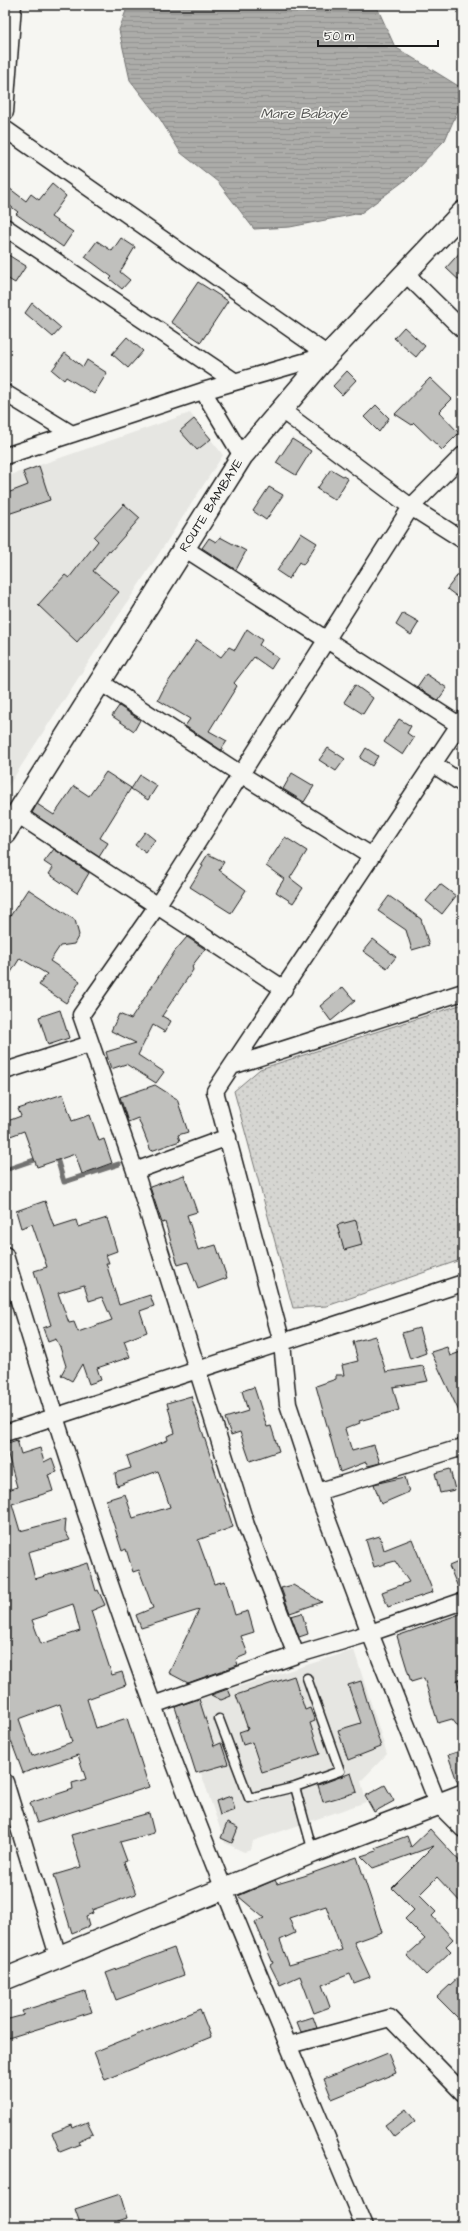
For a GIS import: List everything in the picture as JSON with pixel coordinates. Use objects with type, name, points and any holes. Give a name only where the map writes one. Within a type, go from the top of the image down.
[{"type":"street","points":[[5,112],[13,5]]},
{"type":"street","points":[[5,129],[328,355]]},
{"type":"street","name":"ROUTE BAMBAYE","points":[[5,833],[242,456],[280,409],[328,355],[463,212]]},
{"type":"street","points":[[5,227],[234,381]]},
{"type":"street","points":[[406,274],[463,330]]},
{"type":"street","points":[[5,456],[234,381],[328,355]]},
{"type":"street","points":[[203,391],[242,456]]},
{"type":"street","points":[[5,393],[72,434]]},
{"type":"street","points":[[280,409],[411,507],[463,540]]},
{"type":"street","points":[[296,1655],[246,1525],[135,1170],[81,1015],[157,906],[242,775],[411,507],[463,455]]},
{"type":"street","points":[[184,548],[326,640],[461,722],[215,1092],[282,1343],[288,1404],[317,1492],[370,1633],[438,1804],[463,1829]]},
{"type":"street","points":[[100,682],[242,775],[372,856]]},
{"type":"street","points":[[433,764],[463,784]]},
{"type":"street","points":[[17,814],[284,989]]},
{"type":"street","points":[[232,1066],[463,992]]},
{"type":"street","points":[[5,1071],[90,1044]]},
{"type":"street","points":[[135,1170],[228,1138]]},
{"type":"street","points":[[5,1255],[54,1417],[153,1705],[225,1888],[364,2226]]},
{"type":"street","points":[[5,1433],[463,1284]]},
{"type":"street","points":[[317,1492],[463,1447]]},
{"type":"street","points":[[153,1705],[296,1655],[370,1633],[463,1601]]},
{"type":"street","points":[[5,1782],[58,1956]]},
{"type":"street","points":[[5,1979],[313,1852],[463,1795]]},
{"type":"street","points":[[289,2045],[390,2018],[463,2093]]},
{"type":"lane","points":[[219,1719],[249,1798],[295,1787],[340,1771],[307,1678]]},
{"type":"lane","points":[[295,1787],[313,1852]]},
{"type":"shaded area","points":[[190,413],[223,455],[5,791],[5,477]]},
{"type":"shaded area","points":[[463,1004],[463,1259],[327,1306],[293,1308],[234,1091],[260,1069]]},
{"type":"shaded area","points":[[354,1650],[387,1754],[361,1781],[366,1802],[253,1841],[251,1850],[244,1852],[225,1843],[178,1706]]},
{"type":"water","name":"Mare Babayé","points":[[128,5],[376,5],[395,47],[460,87],[461,103],[445,140],[408,178],[361,213],[290,227],[254,229],[218,182],[181,153],[160,119],[130,80],[119,30]]},
{"type":"building","points":[[52,184],[66,196],[51,217],[73,232],[63,247],[16,214],[18,212],[5,202],[5,185],[26,201],[31,194],[39,200]]},
{"type":"building","points":[[121,238],[135,247],[120,272],[130,280],[122,289],[110,279],[112,277],[85,257],[97,241],[112,251]]},
{"type":"building","points":[[463,249],[463,284],[446,268]]},
{"type":"building","points":[[5,253],[26,266],[15,283],[5,277]]},
{"type":"building","points":[[198,282],[228,301],[201,342],[171,322]]},
{"type":"building","points":[[32,303],[61,328],[53,337],[25,313]]},
{"type":"building","points":[[404,327],[425,346],[416,357],[394,338]]},
{"type":"building","points":[[127,337],[143,351],[128,368],[112,354]]},
{"type":"building","points":[[65,353],[83,367],[87,360],[107,373],[94,394],[66,377],[64,380],[52,370]]},
{"type":"building","points":[[347,371],[356,380],[342,395],[333,386]]},
{"type":"building","points":[[430,378],[452,399],[439,412],[459,433],[442,450],[414,423],[412,425],[395,414]]},
{"type":"building","points":[[376,405],[389,418],[379,432],[364,417]]},
{"type":"building","points":[[194,419],[211,439],[197,450],[180,431]]},
{"type":"building","points":[[292,439],[311,451],[296,475],[276,463]]},
{"type":"building","points":[[39,466],[50,500],[5,515],[5,494],[28,485],[23,472]]},
{"type":"building","points":[[331,469],[348,479],[335,500],[317,489]]},
{"type":"building","points":[[269,487],[283,495],[266,520],[253,511]]},
{"type":"building","points":[[124,504],[140,518],[110,552],[109,550],[93,571],[119,592],[77,642],[38,605],[65,575],[69,578],[98,541],[94,537]]},
{"type":"building","points":[[301,533],[317,543],[303,565],[299,562],[289,579],[277,571]]},
{"type":"building","points":[[220,537],[246,551],[236,570],[202,548],[209,538],[216,542]]},
{"type":"building","points":[[463,568],[463,601],[447,589]]},
{"type":"building","points":[[403,613],[419,622],[411,635],[396,625]]},
{"type":"building","points":[[247,629],[262,640],[259,645],[278,658],[271,669],[254,657],[234,683],[237,686],[209,731],[227,741],[221,750],[185,726],[190,719],[158,700],[164,688],[197,640],[221,657],[229,647],[235,650]]},
{"type":"building","points":[[426,674],[447,688],[438,700],[417,687]]},
{"type":"building","points":[[355,685],[373,698],[363,714],[344,702]]},
{"type":"building","points":[[119,706],[140,720],[134,731],[112,716]]},
{"type":"building","points":[[399,719],[411,726],[407,733],[414,738],[403,755],[384,742]]},
{"type":"building","points":[[328,748],[345,759],[336,771],[319,760]]},
{"type":"building","points":[[366,748],[378,756],[372,766],[360,758]]},
{"type":"building","points":[[106,772],[131,788],[100,838],[108,843],[99,857],[32,813],[37,804],[54,815],[74,786],[89,796]]},
{"type":"building","points":[[292,773],[314,786],[304,802],[283,789]]},
{"type":"building","points":[[140,775],[157,786],[148,800],[131,789]]},
{"type":"building","points":[[145,832],[155,840],[146,853],[135,845]]},
{"type":"building","points":[[285,837],[307,851],[290,878],[303,888],[293,903],[276,892],[284,879],[266,866]]},
{"type":"building","points":[[54,849],[89,873],[77,893],[49,874],[53,868],[44,862]]},
{"type":"building","points":[[208,854],[224,862],[219,870],[246,890],[231,913],[190,887],[203,866],[201,865]]},
{"type":"building","points":[[440,884],[456,896],[442,914],[426,901]]},
{"type":"building","points":[[28,889],[75,920],[79,935],[74,944],[60,946],[50,961],[80,981],[66,1003],[39,985],[47,974],[20,958],[5,982],[5,924]]},
{"type":"building","points":[[389,896],[421,919],[429,945],[412,950],[406,930],[378,911]]},
{"type":"building","points":[[187,937],[205,949],[192,966],[193,970],[162,1016],[171,1021],[165,1032],[153,1025],[138,1055],[164,1072],[156,1083],[126,1064],[111,1069],[106,1052],[136,1043],[111,1031],[119,1014],[131,1019],[175,951]]},
{"type":"building","points":[[373,939],[396,957],[387,968],[363,951]]},
{"type":"building","points":[[343,987],[355,1001],[331,1021],[320,1006]]},
{"type":"building","points":[[60,1010],[69,1038],[48,1045],[39,1017]]},
{"type":"building","points":[[155,1085],[177,1099],[188,1132],[178,1135],[180,1141],[151,1151],[138,1118],[128,1122],[120,1097]]},
{"type":"building","points":[[63,1094],[72,1121],[90,1115],[99,1141],[104,1139],[112,1163],[82,1174],[75,1154],[37,1167],[24,1131],[5,1138],[5,1122],[21,1116],[18,1109]]},
{"type":"building","points":[[184,1175],[197,1212],[187,1215],[198,1250],[216,1245],[227,1278],[198,1289],[188,1262],[178,1265],[165,1222],[162,1223],[150,1187]]},
{"type":"building","points":[[45,1201],[54,1227],[76,1220],[78,1227],[107,1218],[117,1251],[106,1255],[109,1263],[106,1263],[119,1305],[150,1295],[154,1306],[140,1311],[147,1332],[124,1341],[130,1357],[97,1368],[101,1380],[89,1384],[82,1364],[72,1381],[61,1375],[66,1366],[56,1339],[48,1342],[43,1328],[51,1325],[34,1271],[47,1267],[32,1224],[21,1228],[16,1211]],"holes":[[[84,1285],[89,1301],[102,1297],[112,1320],[78,1332],[74,1322],[69,1323],[58,1293]]]},
{"type":"building","points":[[356,1220],[362,1245],[344,1250],[337,1225]]},
{"type":"building","points":[[419,1328],[426,1353],[410,1359],[402,1333]]},
{"type":"building","points":[[375,1336],[386,1372],[423,1366],[428,1381],[393,1387],[399,1410],[359,1421],[360,1423],[345,1429],[352,1451],[374,1445],[380,1463],[368,1466],[366,1462],[340,1472],[316,1386],[336,1379],[336,1375],[344,1375],[342,1365],[358,1361],[353,1342]]},
{"type":"building","points":[[447,1347],[450,1356],[463,1351],[463,1420],[431,1352]]},
{"type":"building","points":[[254,1387],[267,1427],[271,1426],[279,1451],[250,1461],[240,1432],[231,1435],[225,1418],[248,1411],[242,1391]]},
{"type":"building","points":[[191,1396],[233,1527],[198,1540],[214,1584],[225,1581],[235,1615],[248,1611],[254,1632],[241,1636],[248,1654],[236,1659],[238,1665],[188,1683],[169,1673],[199,1610],[141,1628],[136,1615],[153,1608],[139,1570],[133,1572],[126,1549],[122,1551],[106,1500],[125,1494],[133,1518],[170,1507],[158,1471],[117,1486],[115,1473],[131,1468],[127,1456],[168,1440],[167,1436],[175,1433],[167,1403]]},
{"type":"building","points":[[17,1440],[21,1454],[40,1448],[44,1462],[52,1458],[57,1472],[48,1475],[53,1491],[12,1504],[20,1531],[66,1519],[65,1531],[70,1540],[28,1552],[35,1579],[88,1563],[96,1591],[98,1590],[105,1605],[91,1611],[112,1675],[122,1672],[126,1685],[87,1699],[96,1728],[127,1718],[149,1787],[37,1823],[30,1803],[73,1789],[72,1783],[86,1779],[78,1755],[23,1773],[5,1725],[5,1491],[17,1487],[5,1444]],"holes":[[[73,1604],[80,1631],[41,1644],[32,1620]],[[60,1704],[72,1742],[32,1756],[19,1719]]]},
{"type":"building","points":[[450,1469],[455,1490],[440,1493],[435,1473]]},
{"type":"building","points":[[405,1477],[409,1492],[381,1504],[374,1484]]},
{"type":"building","points":[[380,1536],[384,1550],[412,1539],[433,1592],[388,1607],[382,1592],[409,1582],[395,1561],[374,1567],[366,1540]]},
{"type":"building","points":[[463,1560],[463,1592],[460,1592],[449,1566]]},
{"type":"building","points":[[293,1585],[322,1602],[290,1613],[281,1588]]},
{"type":"building","points":[[302,1613],[308,1634],[299,1637],[291,1616]]},
{"type":"building","points":[[463,1613],[463,1678],[457,1680],[463,1700],[463,1733],[452,1719],[438,1723],[424,1678],[411,1682],[397,1636]]},
{"type":"building","points":[[294,1676],[305,1710],[310,1708],[315,1721],[310,1723],[320,1754],[262,1772],[252,1742],[243,1745],[239,1732],[248,1729],[236,1695]]},
{"type":"building","points":[[361,1681],[381,1747],[348,1760],[338,1730],[361,1723],[348,1685]]},
{"type":"building","points":[[228,1689],[231,1696],[221,1700],[211,1695]]},
{"type":"building","points":[[199,1699],[214,1746],[221,1743],[228,1764],[196,1773],[175,1707]]},
{"type":"building","points":[[463,1750],[463,1783],[458,1784],[448,1755]]},
{"type":"building","points":[[351,1773],[357,1792],[323,1802],[318,1785]]},
{"type":"building","points":[[385,1785],[394,1801],[374,1812],[365,1796]]},
{"type":"building","points":[[231,1796],[235,1810],[220,1815],[216,1801]]},
{"type":"building","points":[[149,1813],[154,1833],[120,1842],[127,1861],[124,1862],[136,1894],[92,1910],[93,1913],[86,1916],[89,1926],[72,1933],[54,1875],[81,1867],[71,1835]]},
{"type":"building","points":[[227,1823],[238,1828],[232,1843],[221,1838]]},
{"type":"building","points":[[430,1829],[463,1865],[463,1905],[437,1877],[419,1895],[436,1912],[432,1916],[453,1939],[446,1946],[451,1951],[426,1975],[407,1955],[425,1939],[405,1919],[414,1910],[392,1888],[434,1846],[373,1868],[361,1856],[377,1851],[375,1848],[407,1836],[411,1847]]},
{"type":"building","points":[[357,1857],[382,1932],[354,1942],[370,1977],[354,1983],[350,1974],[322,1985],[330,2007],[314,2013],[300,1976],[280,1985],[270,1965],[273,1963],[255,1922],[264,1918],[238,1896],[275,1880],[277,1884]],"holes":[[[326,1906],[342,1950],[289,1965],[280,1940],[295,1933],[289,1918]]]},
{"type":"building","points":[[174,1948],[184,1975],[116,2000],[106,1973]]},
{"type":"building","points":[[463,1973],[463,2023],[437,1997]]},
{"type":"building","points":[[85,1991],[92,2012],[5,2039],[5,2020],[24,2015],[22,2011]]},
{"type":"building","points":[[200,2009],[211,2037],[105,2080],[94,2052]]},
{"type":"building","points":[[313,2017],[317,2028],[301,2032],[297,2022]]},
{"type":"building","points":[[388,2053],[396,2073],[332,2099],[324,2079]]},
{"type":"building","points":[[406,2109],[415,2121],[394,2137],[385,2125]]},
{"type":"building","points":[[87,2122],[93,2134],[78,2141],[80,2144],[60,2152],[52,2133],[72,2125],[73,2128]]},
{"type":"building","points":[[120,2194],[127,2218],[103,2226],[81,2226],[75,2209]]},
{"type":"waterway","points":[[56,1155],[64,1182],[119,1164]]},
{"type":"waterway","points":[[5,1170],[34,1160]]}]
